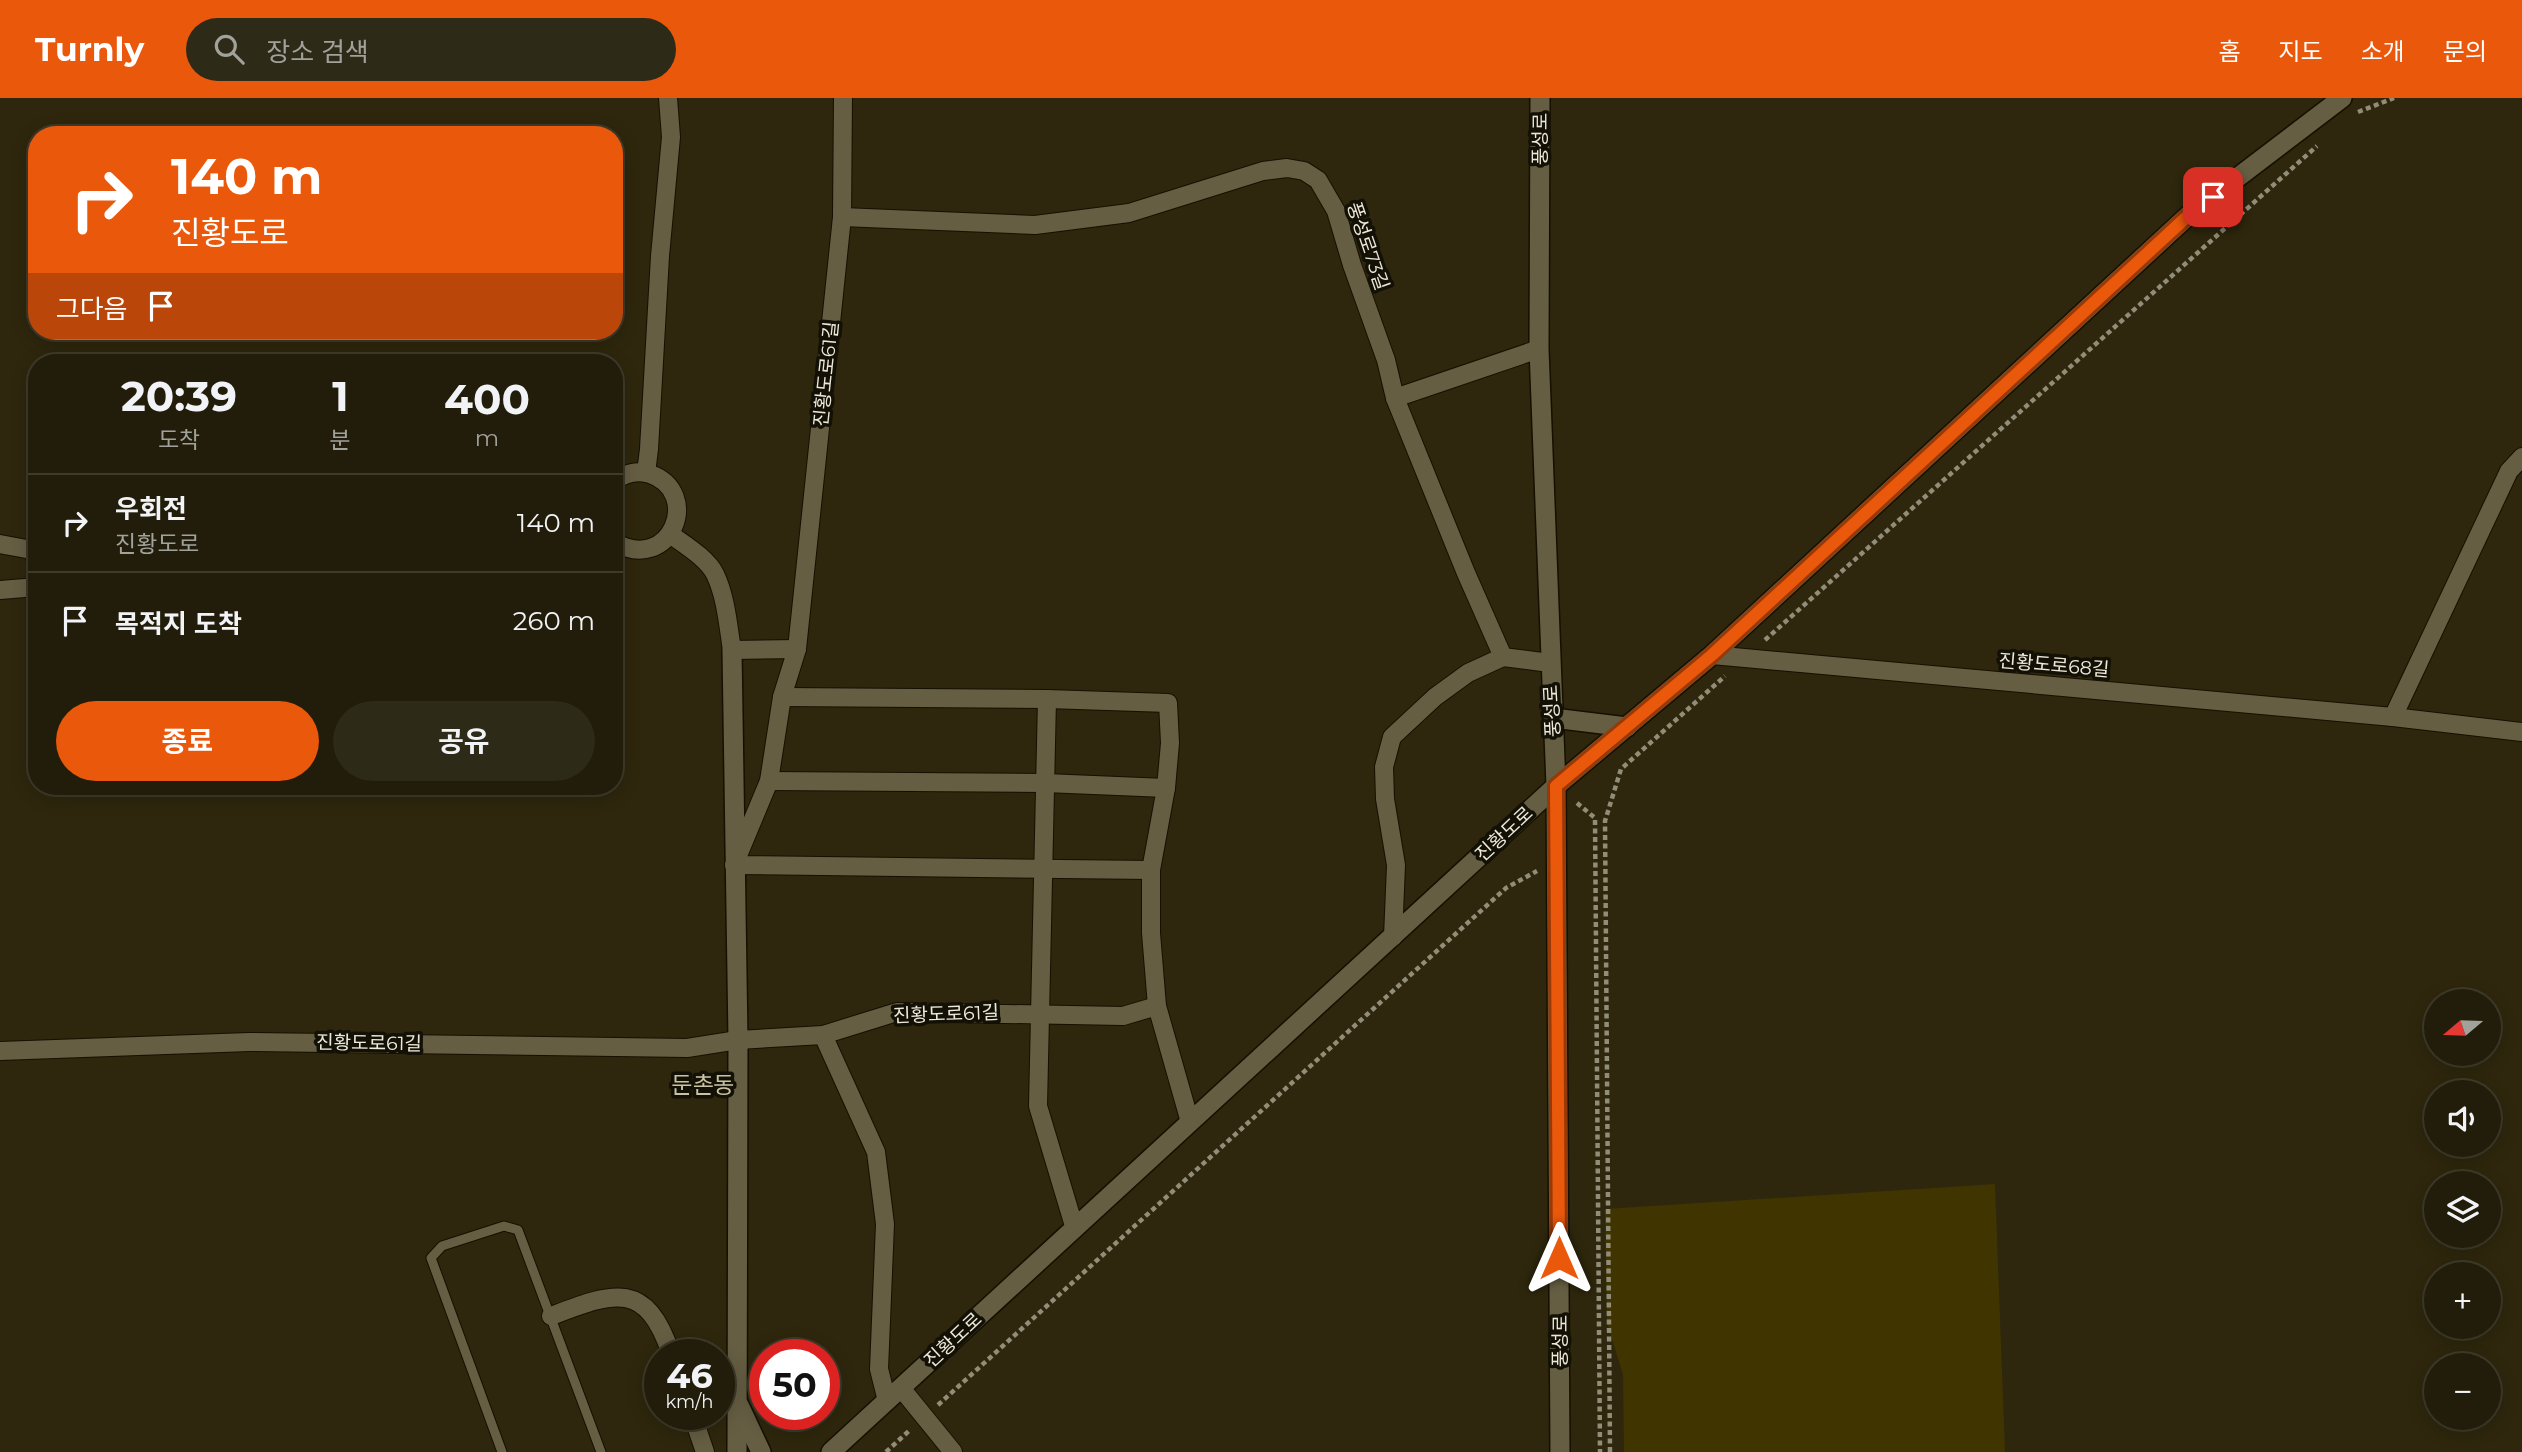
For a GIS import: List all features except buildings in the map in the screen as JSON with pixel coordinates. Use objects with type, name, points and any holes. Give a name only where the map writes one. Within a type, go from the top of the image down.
[{"type":"street","points":[[646,472],[660,256],[671,137],[668,98]]},
{"type":"street","name":"진황도로61길","points":[[734,865],[769,781],[782,697],[797,649],[842,217],[843,98]]},
{"type":"street","name":"풍성로","points":[[1540,98],[1539,349],[1556,786],[1560,1452]]},
{"type":"street","name":"진황도로","points":[[831,1452],[1556,786],[1712,655],[2191,213],[2347,106]]},
{"type":"street","name":"풍성로73길","points":[[842,217],[1035,225],[1129,213],[1263,171],[1287,168],[1304,171],[1318,180],[1336,211],[1386,360],[1395,398],[1503,657]]},
{"type":"street","points":[[1395,398],[1539,349]]},
{"type":"street","points":[[2393,717],[2509,471],[2522,457]]},
{"type":"street","points":[[623,477],[633,472],[646,472],[658,477],[675,497],[677,510],[676,523],[661,543],[650,549],[637,551],[623,547]]},
{"type":"street","points":[[670,534],[715,572],[724,603],[732,650],[797,649]]},
{"type":"street","points":[[0,544],[28,549]]},
{"type":"street","points":[[0,590],[28,587]]},
{"type":"street","name":"진황도로61길","points":[[732,650],[738,1040],[737,1452]]},
{"type":"street","name":"진황도로68길","points":[[1712,655],[2393,717],[2522,732]]},
{"type":"street","points":[[1393,937],[1396,865],[1385,799],[1384,767],[1392,737],[1435,697],[1468,673],[1503,657],[1550,663]]},
{"type":"street","points":[[782,697],[1046,699],[1168,703],[1170,743],[1166,788],[1151,870],[1151,933],[1157,1006],[1190,1122]]},
{"type":"street","points":[[1046,699],[1038,1106],[1074,1226]]},
{"type":"street","points":[[1553,718],[1627,727]]},
{"type":"street","points":[[769,781],[1045,783],[1166,788]]},
{"type":"street","points":[[734,865],[1151,870]]},
{"type":"street","name":"진황도로61길","points":[[0,1051],[249,1042],[687,1048],[738,1040],[823,1035],[897,1012],[1123,1016],[1157,1006]]},
{"type":"street","points":[[823,1035],[876,1152],[885,1224],[879,1369],[894,1395],[924,1417],[953,1452]]},
{"type":"street","points":[[551,1316],[600,1297],[620,1296],[638,1304],[653,1316],[666,1339]]},
{"type":"street","points":[[736,1397],[761,1452]]},
{"type":"street","points":[[697,1430],[705,1452]]},
{"type":"lane","points":[[502,1452],[431,1258],[442,1246],[504,1226],[518,1230],[601,1452]]},
{"type":"path","points":[[2347,106],[2394,98]]},
{"type":"path","points":[[1610,1452],[1605,821],[1621,769],[2321,142]]},
{"type":"path","points":[[1556,786],[1595,818],[1600,1452]]},
{"type":"path","points":[[886,1452],[1506,888]]},
{"type":"shaded area","points":[[1995,1184],[2005,1452],[1624,1452],[1623,1375],[1607,1322],[1605,1209]]},
{"type":"district","name":"둔촌동","points":[[703,1085]]},
{"type":"route","points":[[1559,1258],[1556,786],[1712,655],[2191,213],[2213,197]]}]
